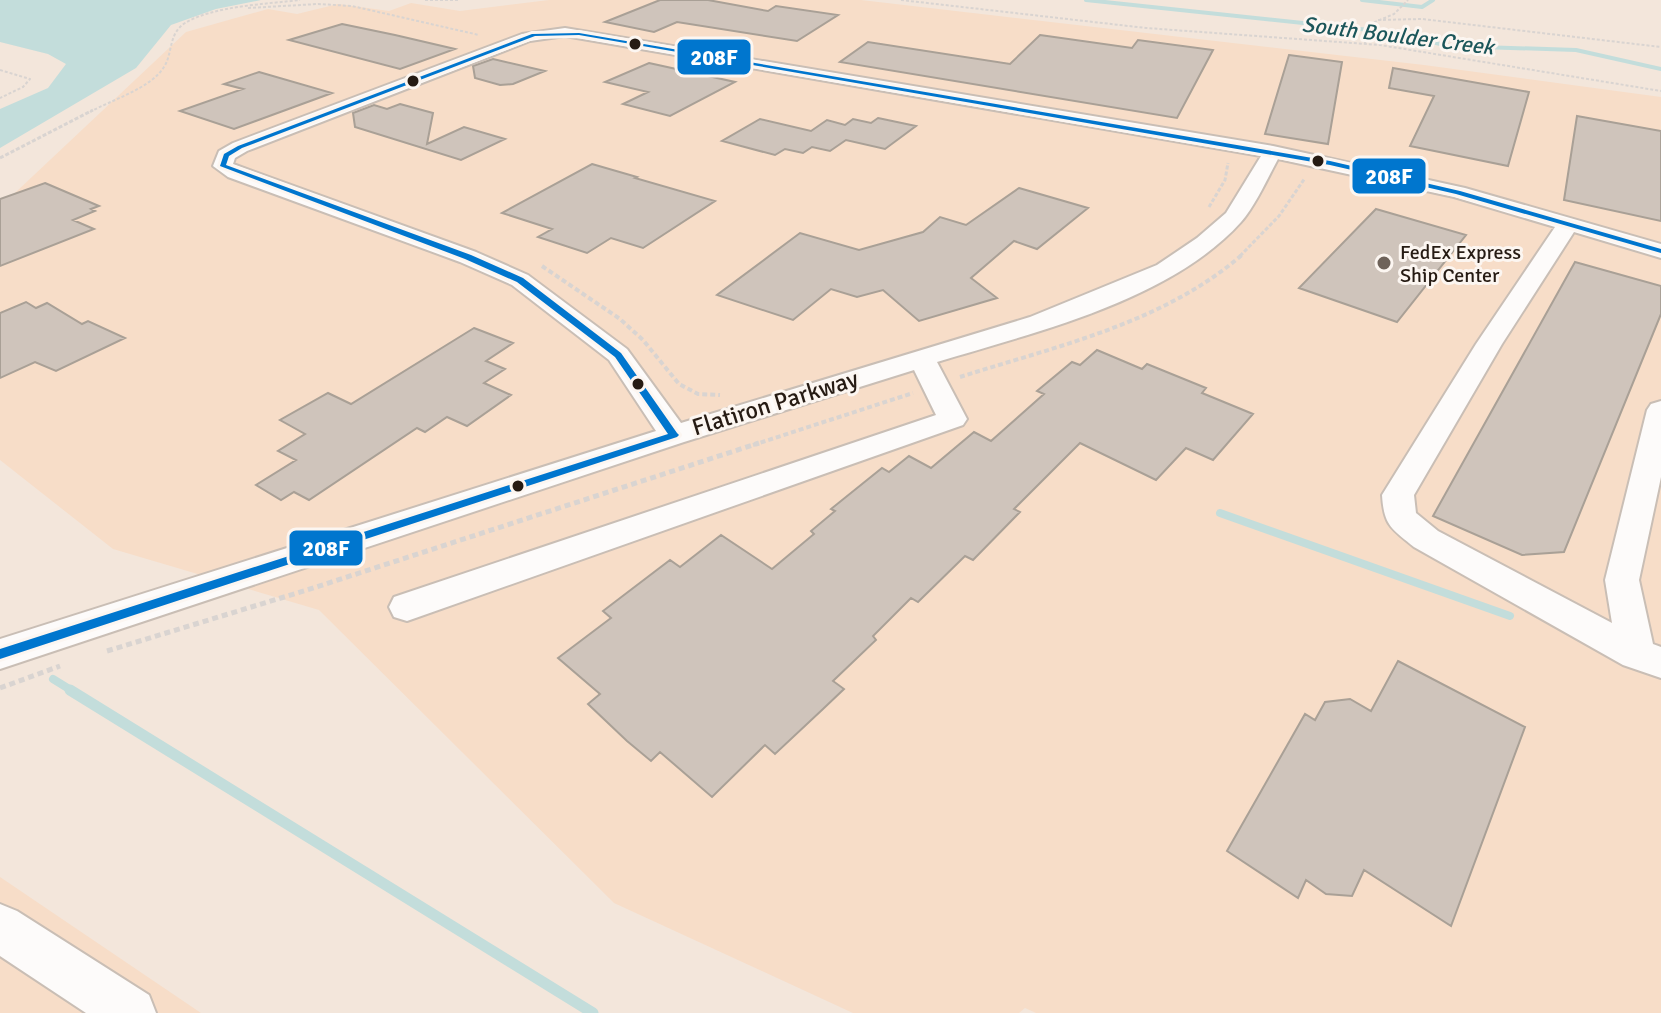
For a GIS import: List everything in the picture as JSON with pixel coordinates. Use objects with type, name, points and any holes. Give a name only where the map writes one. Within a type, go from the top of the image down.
[{"type":"street","points":[[674,435],[618,355],[520,280],[468,257],[235,173],[223,166],[226,155],[512,43],[541,34],[579,34],[1273,152],[1458,192],[1661,251]]},
{"type":"street","name":"Flatiron Parkway","points":[[0,654],[674,435],[929,371],[1165,270],[1205,243],[1234,217],[1273,152]]},
{"type":"street","points":[[1569,223],[1489,344],[1398,495],[1400,518],[1426,539],[1648,659]]},
{"type":"street","points":[[407,607],[953,419],[929,371]]},
{"type":"street","points":[[1648,659],[1622,580],[1661,410]]},
{"type":"street","points":[[0,928],[131,1013]]},
{"type":"path","points":[[0,158],[145,83],[164,67],[177,28],[223,10],[300,0]]},
{"type":"path","points":[[425,0],[460,0]]},
{"type":"path","points":[[901,0],[1146,28],[1365,44],[1661,91]]},
{"type":"path","points":[[1365,44],[1365,31],[1378,20],[1398,11],[1401,3],[1408,0]]},
{"type":"path","points":[[223,10],[318,4],[352,6],[512,43]]},
{"type":"path","points":[[1378,20],[1422,19],[1661,47]]},
{"type":"path","points":[[0,70],[30,79],[23,87],[0,98]]},
{"type":"path","points":[[1201,216],[1223,183],[1229,169],[1227,159]]},
{"type":"path","points":[[105,651],[307,590],[929,371],[1136,317],[1215,276],[1254,243],[1285,208],[1297,184],[1313,175]]},
{"type":"path","points":[[538,264],[573,283],[604,306],[643,340],[679,383],[695,393],[728,394]]},
{"type":"path","points":[[0,688],[75,661]]},
{"type":"shaded area","points":[[549,0],[861,0],[1424,65],[1661,97],[1661,1013],[1036,1013],[1025,1008],[1019,1013],[853,1013],[614,903],[319,610],[113,549],[0,460],[0,207],[186,32],[268,9],[297,14],[338,4],[389,11],[411,3],[460,11]]},
{"type":"shaded area","points":[[0,877],[201,1013],[0,1013]]},
{"type":"water","points":[[0,0],[261,0],[216,9],[171,25],[136,68],[0,148],[0,109],[48,88],[66,64],[48,54],[0,42]]},
{"type":"building","points":[[660,0],[708,0],[768,11],[776,6],[838,15],[797,41],[677,22],[654,32],[605,22]]},
{"type":"building","points":[[342,24],[455,49],[400,69],[289,40]]},
{"type":"building","points":[[1040,35],[1132,48],[1138,40],[1213,50],[1177,118],[840,62],[868,42],[1010,64]]},
{"type":"building","points":[[1289,55],[1342,62],[1328,144],[1265,134]]},
{"type":"building","points":[[493,59],[545,71],[513,84],[500,85],[475,78],[473,66]]},
{"type":"building","points":[[649,63],[735,82],[670,116],[623,104],[648,92],[605,82]]},
{"type":"building","points":[[1393,68],[1529,92],[1508,166],[1410,146],[1434,96],[1389,88]]},
{"type":"building","points":[[259,72],[332,93],[234,129],[180,111],[243,89],[224,84]]},
{"type":"building","points":[[400,104],[433,113],[427,144],[464,127],[505,139],[461,160],[355,127],[353,113],[374,105],[387,109]]},
{"type":"building","points":[[1577,116],[1661,131],[1661,221],[1564,200]]},
{"type":"building","points":[[878,118],[916,126],[885,149],[846,140],[830,151],[812,147],[803,153],[785,149],[775,155],[722,141],[760,119],[811,131],[827,120],[845,125],[853,119],[871,123]]},
{"type":"building","points":[[592,164],[715,201],[643,248],[611,238],[587,253],[538,237],[552,229],[502,213]]},
{"type":"building","points":[[45,183],[99,206],[91,209],[95,211],[73,220],[94,229],[0,266],[0,199]]},
{"type":"building","points":[[1019,188],[1088,208],[1037,249],[1014,241],[971,278],[997,298],[919,321],[883,290],[857,297],[831,289],[793,320],[717,295],[800,233],[859,250],[923,232],[940,217],[966,225]]},
{"type":"building","points":[[1376,209],[1466,235],[1397,322],[1299,288]]},
{"type":"building","points":[[1575,262],[1661,286],[1661,314],[1564,552],[1522,555],[1433,516]]},
{"type":"building","points":[[26,302],[36,308],[47,303],[82,324],[88,321],[125,338],[56,371],[35,362],[0,378],[0,313]]},
{"type":"building","points":[[474,328],[513,343],[486,361],[505,369],[484,383],[511,395],[467,426],[447,417],[425,432],[417,428],[309,500],[294,492],[281,500],[256,485],[296,460],[278,451],[305,434],[280,420],[328,393],[351,404]]},
{"type":"building","points":[[1097,350],[1142,369],[1147,364],[1206,388],[1202,393],[1253,414],[1213,460],[1186,448],[1156,480],[1080,443],[1014,509],[1020,512],[973,560],[965,556],[918,602],[911,598],[873,636],[876,640],[833,681],[844,689],[775,754],[765,745],[712,797],[660,752],[651,761],[627,741],[588,704],[600,694],[558,658],[611,618],[603,611],[670,560],[680,567],[721,535],[772,569],[814,534],[811,531],[835,511],[831,509],[882,468],[889,472],[909,456],[931,468],[974,432],[991,441],[1044,394],[1037,391],[1072,362],[1080,365]]},
{"type":"building","points":[[1398,661],[1525,727],[1451,926],[1364,870],[1352,896],[1326,894],[1306,880],[1298,898],[1227,851],[1305,714],[1315,720],[1325,702],[1350,699],[1371,711]]},
{"type":"waterway","name":"South Boulder Creek","points":[[1086,0],[1388,32],[1449,46],[1576,50],[1661,69]]},
{"type":"waterway","points":[[1362,0],[1422,7],[1433,0]]},
{"type":"waterway","points":[[1220,513],[1510,616]]},
{"type":"waterway","points":[[53,679],[74,692]]},
{"type":"waterway","points":[[70,690],[593,1013]]},
{"type":"transit line","name":"208F","points":[[0,654],[674,435],[618,355],[520,280],[468,257],[223,166],[226,155],[240,147],[534,35],[579,34],[1330,163],[1458,192],[1661,251]]},
{"type":"place","name":"FedEx Express Ship Center","points":[[1384,263]]}]
